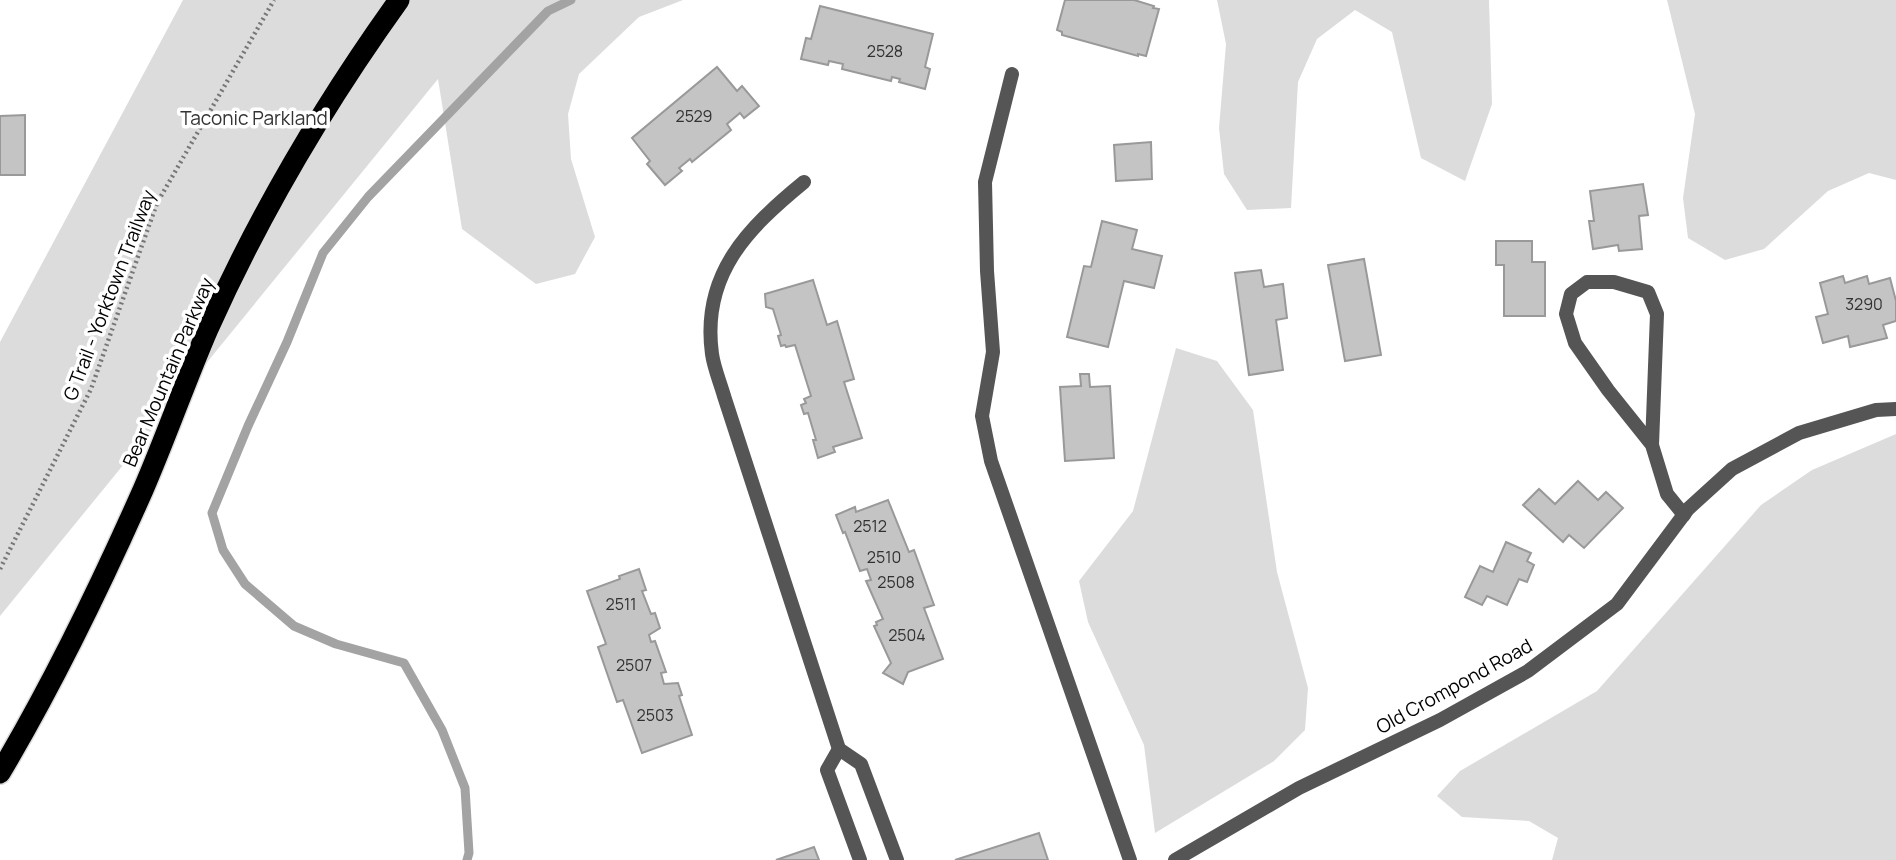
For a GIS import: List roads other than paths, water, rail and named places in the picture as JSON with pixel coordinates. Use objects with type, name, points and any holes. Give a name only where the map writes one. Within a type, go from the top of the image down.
[{"type":"highway","name":"Bear Mountain Parkway","points":[[0,773],[68,648],[105,573],[144,488],[209,328],[254,234],[305,143],[362,52],[399,0]]},
{"type":"street","points":[[1012,74],[985,182],[987,271],[993,352],[982,416],[991,461],[1130,860]]},
{"type":"street","points":[[804,181],[764,215],[736,248],[719,282],[711,319],[712,355],[839,748],[861,764],[897,860]]},
{"type":"street","points":[[1653,445],[1608,390],[1575,343],[1566,314],[1571,293],[1587,282],[1614,282],[1648,292],[1657,314],[1653,445],[1667,495],[1684,515]]},
{"type":"street","name":"Old Crompond Road","points":[[1175,860],[1299,788],[1440,720],[1528,671],[1617,604],[1684,515],[1732,469],[1799,433],[1877,410],[1896,409]]},
{"type":"street","points":[[839,748],[827,769],[860,860]]},
{"type":"waterway","points":[[467,860],[469,853],[465,788],[442,730],[404,663],[336,644],[294,626],[245,584],[223,550],[212,513],[323,253],[368,197],[548,11],[571,0]]},
{"type":"park label","name":"Taconic Parkland","points":[[254,118]]}]
